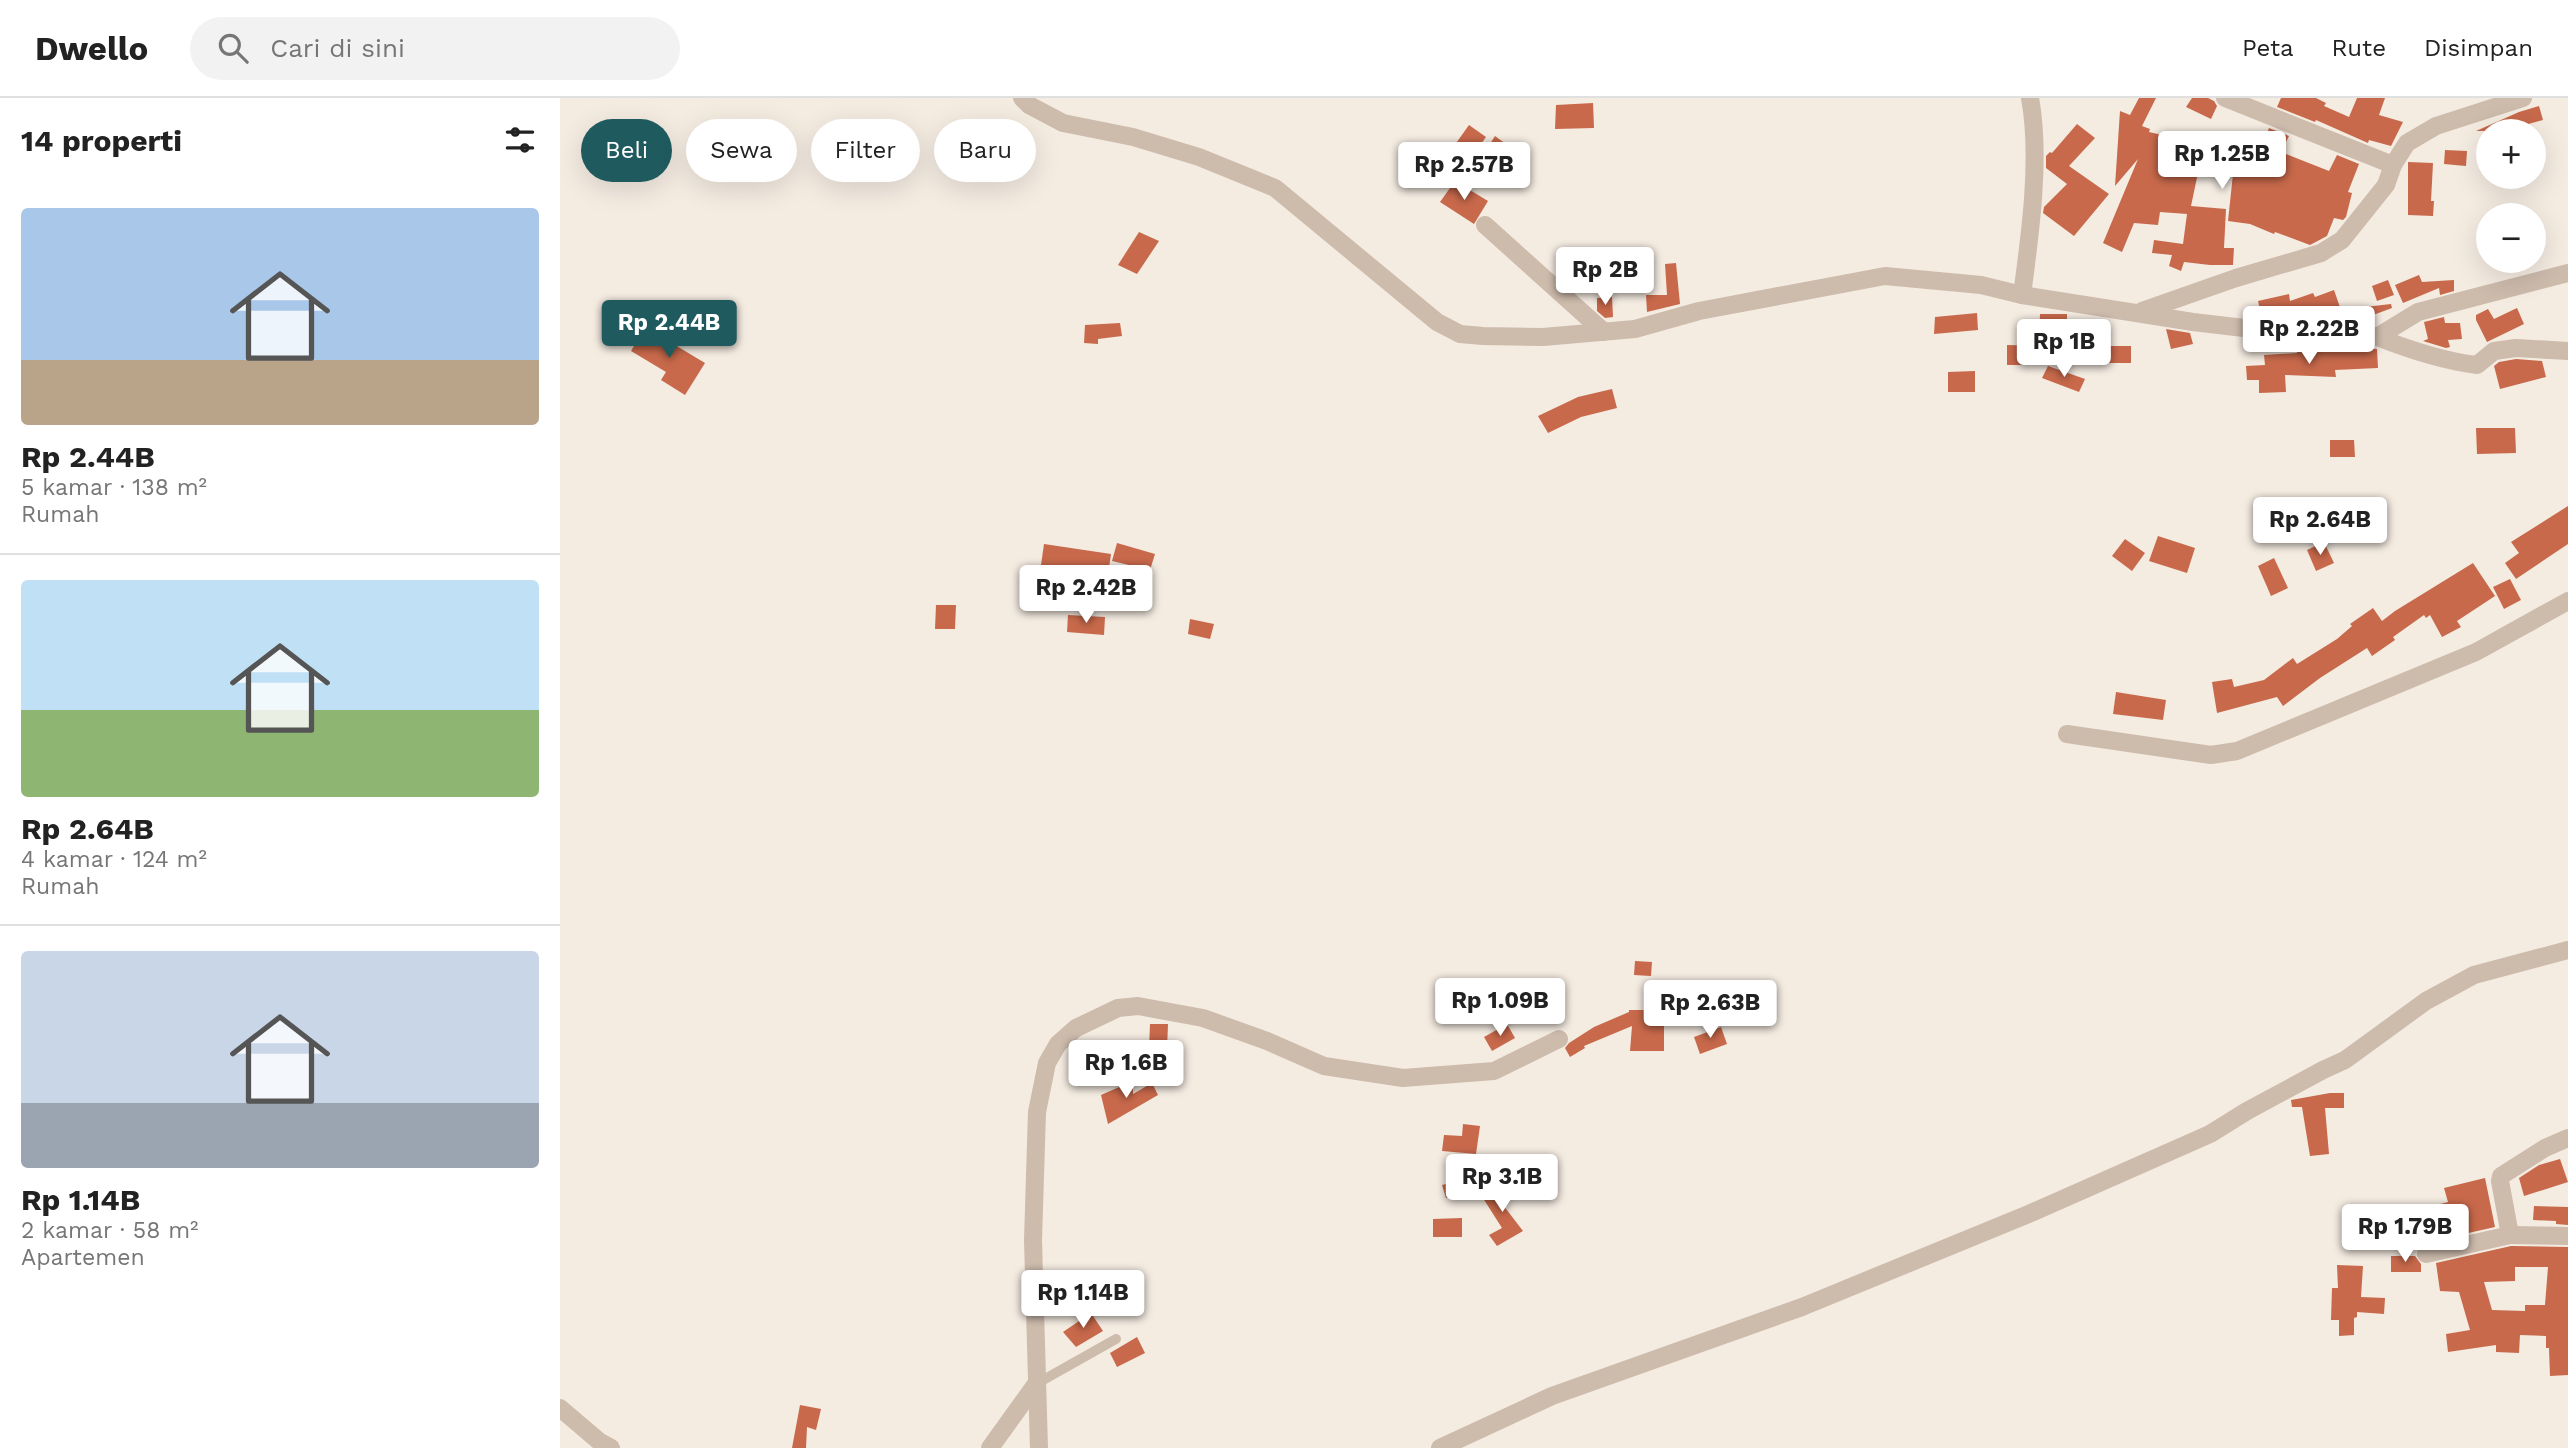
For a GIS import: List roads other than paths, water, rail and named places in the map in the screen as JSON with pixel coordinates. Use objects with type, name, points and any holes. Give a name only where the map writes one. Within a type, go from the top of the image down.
[{"type":"street","points":[[1022,98],[1029,105],[1063,123],[1133,137],[1199,157],[1275,188],[1437,322],[1460,334],[1543,337],[1635,329],[1699,311],[1885,276],[1970,283],[2022,295],[2193,322],[2278,332],[2377,337],[2458,363],[2477,365],[2494,351],[2516,348],[2568,351]]},
{"type":"street","points":[[2022,295],[2031,230],[2034,120],[2030,98]]},
{"type":"street","points":[[2225,98],[2393,165]]},
{"type":"street","points":[[2138,312],[2236,278],[2320,253],[2342,240],[2386,185],[2393,165],[2407,142],[2436,126],[2523,98]]},
{"type":"street","points":[[1485,225],[1604,332]]},
{"type":"street","points":[[2377,337],[2418,312],[2568,273]]},
{"type":"street","points":[[2067,734],[2211,755],[2237,751],[2476,652],[2568,601]]},
{"type":"street","points":[[1440,1448],[1552,1395],[1801,1307],[2031,1213],[2185,1146],[2345,1060],[2426,1001],[2474,975],[2568,950]]},
{"type":"street","points":[[1039,1448],[1033,1240],[1037,1112],[1047,1063],[1058,1044],[1076,1028],[1118,1008],[1138,1006],[1203,1018],[1268,1041],[1324,1066],[1403,1078],[1494,1071],[1559,1039]]},
{"type":"street","points":[[2510,1235],[2501,1176],[2544,1148],[2568,1138]]},
{"type":"street","points":[[2426,1254],[2510,1235],[2568,1236]]},
{"type":"street","points":[[990,1448],[1036,1384]]},
{"type":"street","points":[[560,1408],[600,1443],[611,1448]]},
{"type":"lane","points":[[1036,1384],[1116,1339]]}]
